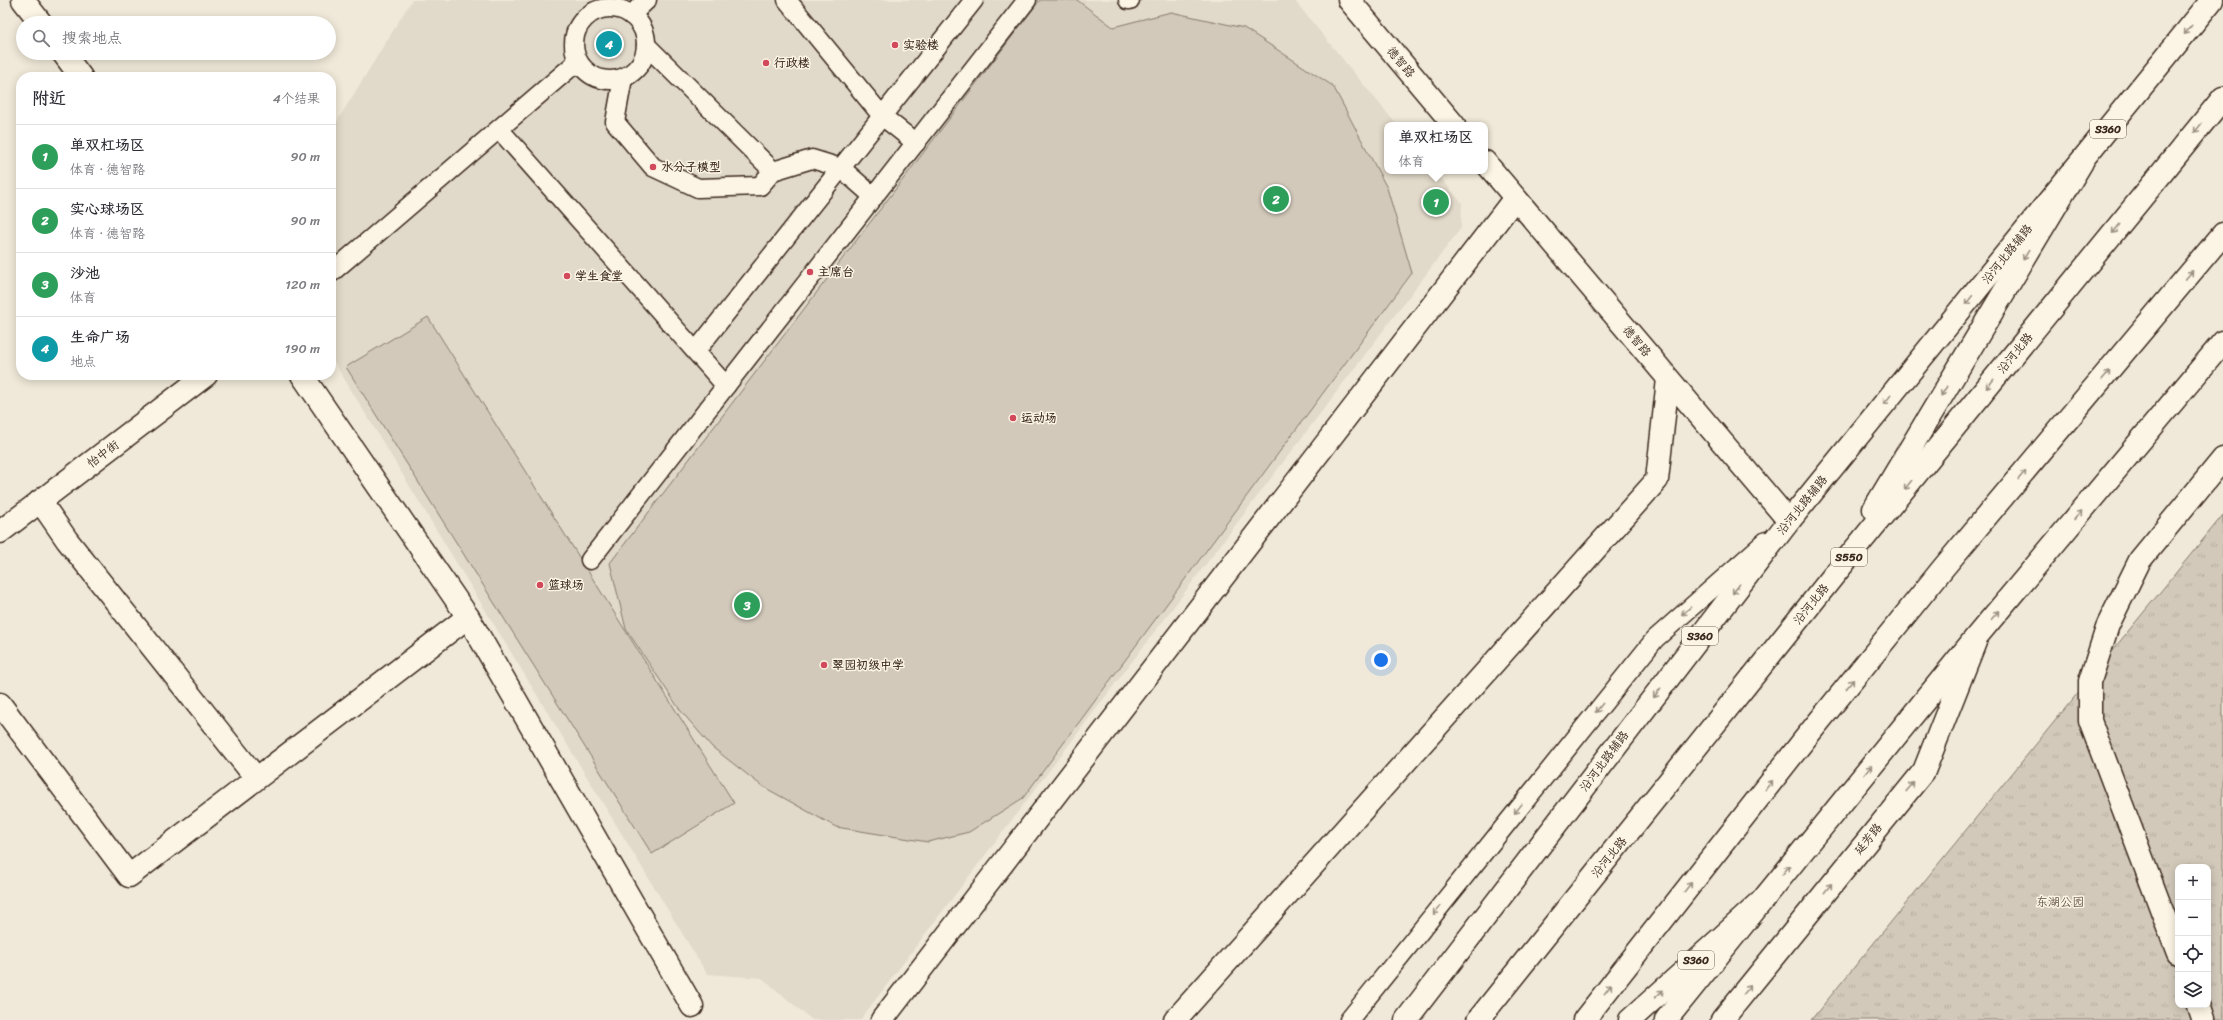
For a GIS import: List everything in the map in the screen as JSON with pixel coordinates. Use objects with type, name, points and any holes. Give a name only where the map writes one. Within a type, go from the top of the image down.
[{"type":"main road","points":[[23,0],[36,16]]},
{"type":"main road","name":"德智路","points":[[1349,0],[1451,122]]},
{"type":"main road","name":"沿河北路辅路","points":[[1406,1020],[1789,521],[2212,0]]},
{"type":"main road","points":[[68,60],[77,72]]},
{"type":"main road","name":"沿河北路","points":[[1478,1020],[1834,575],[2223,98]]},
{"type":"main road","points":[[1834,575],[2082,162]]},
{"type":"main road","name":"德智路","points":[[1488,166],[1789,521]]},
{"type":"main road","points":[[882,1020],[1515,198]]},
{"type":"main road","points":[[1584,1020],[1804,740],[1944,567],[1998,505],[2223,234]]},
{"type":"main road","name":"S360","points":[[1666,1020],[1977,636],[2223,342]]},
{"type":"main road","points":[[1175,1020],[1657,480],[1668,379]]},
{"type":"main road","name":"怡中街","points":[[0,532],[199,380]]},
{"type":"main road","points":[[305,380],[468,617],[692,1006]]},
{"type":"main road","points":[[2175,945],[2090,721],[2090,681],[2108,625],[2140,560],[2223,459]]},
{"type":"main road","points":[[40,502],[77,552],[256,778]]},
{"type":"main road","points":[[0,704],[129,876],[468,617]]},
{"type":"main road","name":"延芳路","points":[[1722,1020],[1924,771],[1977,636]]},
{"type":"main road","name":"S360","points":[[1630,1020],[1762,901]]},
{"type":"main road","points":[[2199,1008],[2203,1020]]},
{"type":"lane","points":[[631,15],[647,0]]},
{"type":"lane","points":[[787,0],[882,116],[916,143]]},
{"type":"lane","points":[[696,351],[974,0]]},
{"type":"lane","points":[[590,560],[1028,0]]},
{"type":"lane","points":[[600,4],[622,10],[631,15],[645,34],[646,45],[640,66],[623,78],[602,80],[592,76],[578,61],[574,40],[577,29],[600,4]]},
{"type":"lane","points":[[646,45],[773,171]]},
{"type":"lane","points":[[336,269],[578,61]]},
{"type":"lane","points":[[623,78],[615,122],[653,167],[698,188],[760,186],[773,171],[812,159],[841,168],[874,197]]},
{"type":"lane","points":[[499,129],[726,386]]},
{"type":"lane","points":[[1349,1020],[1655,638],[1789,521]]},
{"type":"shaded area","name":"翠园初级中学","points":[[412,0],[1294,0],[1395,122],[1384,122],[1384,174],[1438,174],[1462,203],[1461,228],[860,1020],[812,1020],[762,978],[707,974],[336,365],[336,123]]},
{"type":"green space","name":"运动场","points":[[1040,0],[1077,0],[1113,27],[1171,12],[1244,28],[1333,86],[1387,188],[1412,273],[1023,798],[969,832],[928,842],[836,827],[762,786],[712,747],[680,710],[626,629],[610,563]]},
{"type":"green space","name":"篮球场","points":[[428,317],[734,803],[652,854],[346,367]]},
{"type":"green space","name":"东湖公园","points":[[2223,515],[2223,1020],[1811,1020]]},
{"type":"place","name":"生命广场","points":[[609,44]]},
{"type":"place","name":"实验楼","points":[[895,45]]},
{"type":"place","name":"行政楼","points":[[766,63]]},
{"type":"place","name":"水分子模型","points":[[653,167]]},
{"type":"place","name":"实心球场区","points":[[1276,199]]},
{"type":"place","name":"单双杠场区","points":[[1436,202]]},
{"type":"place","name":"主席台","points":[[810,272]]},
{"type":"place","name":"学生食堂","points":[[567,276]]},
{"type":"place","name":"运动场","points":[[1013,418]]},
{"type":"place","name":"篮球场","points":[[540,585]]},
{"type":"place","name":"沙池","points":[[747,605]]},
{"type":"place","name":"翠园初级中学","points":[[824,665]]}]
